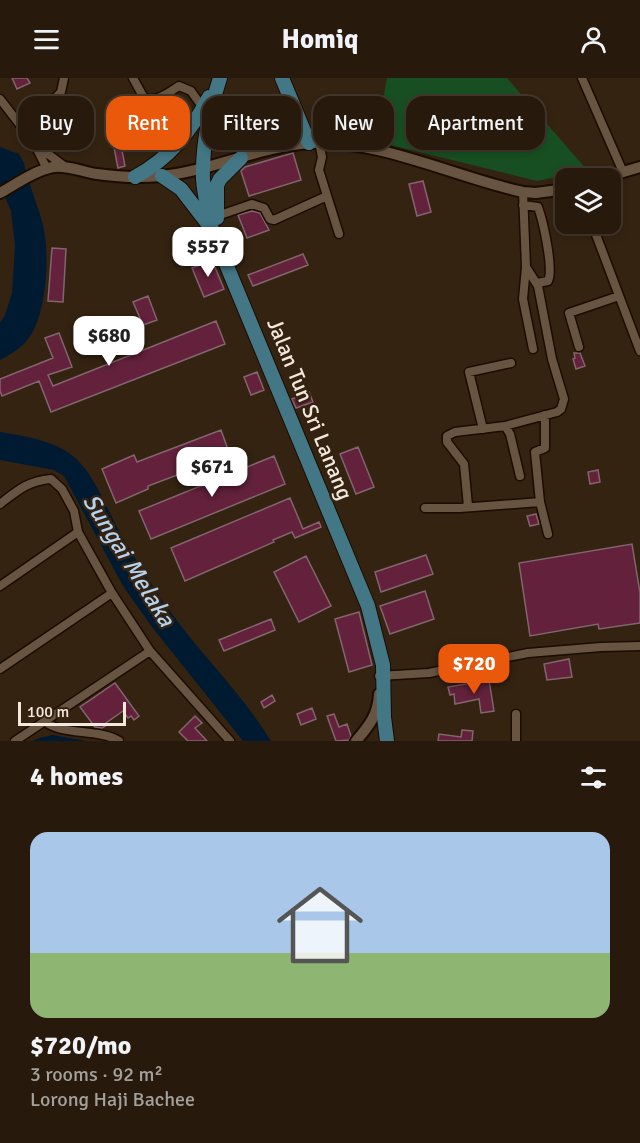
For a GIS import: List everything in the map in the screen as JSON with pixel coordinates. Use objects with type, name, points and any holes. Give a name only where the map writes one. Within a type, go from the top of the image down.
[{"type":"main road","points":[[210,96],[220,78]]},
{"type":"main road","name":"Jalan Tun Sri Lanang","points":[[220,78],[210,115],[203,168],[213,233],[366,602],[379,645],[387,741]]},
{"type":"main road","points":[[282,78],[313,141]]},
{"type":"main road","points":[[135,177],[161,161],[176,147],[202,109]]},
{"type":"main road","points":[[213,233],[217,216],[217,185],[241,158]]},
{"type":"main road","points":[[162,176],[181,189],[213,233]]},
{"type":"street","points":[[57,96],[61,92],[64,78]]},
{"type":"street","points":[[133,78],[147,100],[155,99],[178,82],[191,92],[202,107]]},
{"type":"street","points":[[582,78],[623,172],[640,167]]},
{"type":"street","points":[[0,99],[18,122]]},
{"type":"street","points":[[0,193],[33,174],[47,169],[66,167],[96,174],[135,177],[162,176],[313,143]]},
{"type":"street","points":[[38,150],[47,169]]},
{"type":"street","points":[[43,150],[66,167]]},
{"type":"street","points":[[318,150],[322,157],[319,170],[339,234]]},
{"type":"street","points":[[374,150],[523,192],[555,190]]},
{"type":"street","points":[[523,192],[526,267],[523,299],[532,349]]},
{"type":"street","points":[[217,216],[252,204],[264,207],[270,219],[274,220],[327,196]]},
{"type":"street","points":[[524,205],[538,207],[550,266],[548,281],[537,283]]},
{"type":"street","points":[[596,234],[640,351]]},
{"type":"street","points":[[468,506],[464,464],[461,457],[447,442],[447,436],[455,432],[505,426],[545,415],[561,409],[564,399],[552,359],[537,283],[526,267]]},
{"type":"street","points":[[579,347],[569,313],[619,296]]},
{"type":"street","points":[[483,429],[469,372],[511,363]]},
{"type":"street","points":[[545,415],[545,448],[535,452],[540,502],[548,534]]},
{"type":"street","points":[[505,426],[510,434],[520,477]]},
{"type":"street","points":[[0,504],[35,480],[51,479],[62,489],[74,511],[78,532],[112,593],[150,651],[230,741]]},
{"type":"street","points":[[425,508],[540,502]]},
{"type":"street","points":[[0,586],[78,532]]},
{"type":"street","points":[[0,669],[112,593]]},
{"type":"street","points":[[356,741],[376,713],[382,673],[409,676],[528,653],[640,646]]},
{"type":"street","points":[[15,741],[150,651]]},
{"type":"street","points":[[516,714],[516,741]]},
{"type":"street","points":[[45,722],[56,729],[88,732],[120,741]]},
{"type":"green space","points":[[387,78],[507,78],[523,96],[406,96],[406,149],[394,146],[394,96],[384,96]]},
{"type":"green space","points":[[545,122],[585,168],[555,168],[555,177],[537,181],[411,150],[545,150]]},
{"type":"water","points":[[0,147],[19,154],[24,163],[43,225],[46,267],[43,299],[35,327],[23,345],[0,360],[0,323],[12,293],[15,246],[11,211],[0,186]]},
{"type":"water","name":"Sungai Melaka","points":[[0,432],[47,442],[73,456],[81,464],[96,485],[119,532],[162,600],[246,704],[271,741],[243,741],[152,627],[123,586],[64,476],[54,470],[0,460]]},
{"type":"water","points":[[53,735],[87,741],[32,741]]},
{"type":"building","points":[[12,78],[27,78],[30,83],[17,89]]},
{"type":"building","points":[[115,150],[122,150],[125,166],[118,168]]},
{"type":"building","points":[[293,153],[301,180],[249,196],[241,171],[245,167]]},
{"type":"building","points":[[423,181],[431,212],[417,216],[409,184]]},
{"type":"building","points":[[252,211],[260,213],[269,230],[247,238],[238,215]]},
{"type":"building","points":[[52,248],[66,249],[63,302],[48,301]]},
{"type":"building","points":[[303,254],[308,265],[253,286],[248,275]]},
{"type":"building","points":[[212,260],[224,289],[204,297],[192,268]]},
{"type":"building","points":[[148,296],[157,320],[143,325],[133,302]]},
{"type":"building","points":[[216,321],[225,344],[51,412],[39,381],[2,396],[0,391],[0,379],[53,358],[45,338],[59,333],[72,367],[48,375],[53,386]]},
{"type":"building","points":[[574,353],[580,353],[585,366],[576,369]]},
{"type":"building","points":[[257,372],[264,390],[251,395],[244,377]]},
{"type":"building","points":[[309,392],[313,402],[296,408],[292,399]]},
{"type":"building","points":[[221,430],[230,455],[148,486],[148,489],[116,503],[102,469],[134,455],[137,462]]},
{"type":"building","points":[[358,447],[374,487],[356,494],[340,454]]},
{"type":"building","points":[[274,456],[285,484],[151,539],[139,511]]},
{"type":"building","points":[[598,470],[600,482],[590,484],[588,472]]},
{"type":"building","points":[[290,498],[303,529],[319,522],[321,527],[295,538],[292,532],[185,581],[171,548]]},
{"type":"building","points":[[536,514],[539,524],[530,526],[527,516]]},
{"type":"building","points":[[632,544],[640,593],[640,623],[599,629],[598,624],[530,636],[519,563]]},
{"type":"building","points":[[426,555],[433,574],[381,592],[375,572]]},
{"type":"building","points":[[306,556],[331,606],[299,622],[274,572]]},
{"type":"building","points":[[425,591],[434,619],[390,634],[380,606]]},
{"type":"building","points":[[359,612],[372,665],[349,672],[335,619]]},
{"type":"building","points":[[271,619],[275,630],[224,651],[219,640]]},
{"type":"building","points":[[569,659],[572,677],[547,680],[544,664]]},
{"type":"building","points":[[489,680],[494,711],[481,713],[479,699],[455,704],[454,694],[450,695],[448,687]]},
{"type":"building","points":[[115,683],[139,716],[134,720],[131,716],[128,718],[123,711],[102,728],[95,727],[80,707]]},
{"type":"building","points":[[272,695],[275,701],[264,708],[261,702]]},
{"type":"building","points":[[312,708],[316,719],[301,725],[297,714]]},
{"type":"building","points":[[334,714],[339,727],[347,724],[351,736],[349,740],[336,741],[327,716]]},
{"type":"building","points":[[195,716],[202,723],[195,728],[207,741],[188,741],[179,732]]},
{"type":"building","points":[[462,730],[473,731],[472,741],[438,741],[439,734],[461,737]]}]
